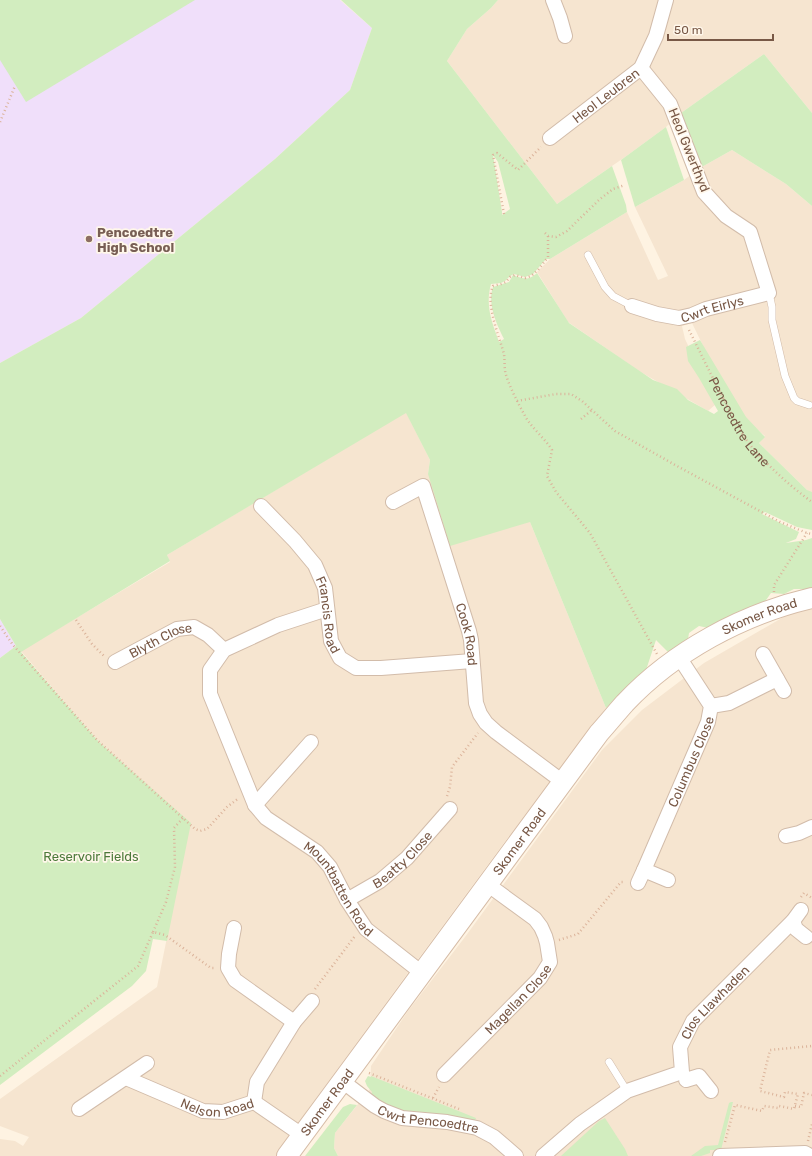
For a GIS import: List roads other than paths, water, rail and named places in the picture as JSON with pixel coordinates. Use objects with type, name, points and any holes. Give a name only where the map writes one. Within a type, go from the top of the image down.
[{"type":"street","points":[[553,0],[566,36]]},
{"type":"street","name":"Heol Leubren","points":[[550,138],[641,68],[656,36],[666,0]]},
{"type":"street","name":"Heol Gwerthyd","points":[[641,68],[670,104],[704,192],[726,216],[750,232],[769,293]]},
{"type":"street","name":"Cwrt Eirlys","points":[[632,306],[657,314],[679,318],[692,315],[706,309],[769,293]]},
{"type":"street","name":"Cook Road","points":[[393,502],[423,486],[469,631],[476,703],[480,714],[486,723],[496,732],[563,782]]},
{"type":"street","name":"Francis Road","points":[[260,506],[295,541],[315,565],[325,588],[331,641],[340,658],[356,668],[381,668],[472,661]]},
{"type":"street","name":"Skomer Road","points":[[287,1156],[487,884],[616,712],[644,685],[672,662],[699,644],[735,624],[772,609],[812,598]]},
{"type":"street","points":[[224,650],[278,625],[327,609]]},
{"type":"street","name":"Blyth Close","points":[[115,662],[177,629],[194,627],[208,635],[224,650]]},
{"type":"street","name":"Mountbatten Road","points":[[224,650],[210,670],[210,694],[255,805],[266,818],[317,852],[330,867],[347,900],[366,929],[422,973]]},
{"type":"street","points":[[711,706],[729,703],[781,685],[763,654]]},
{"type":"street","name":"Columbus Close","points":[[638,884],[708,722],[711,706],[672,662]]},
{"type":"street","points":[[255,805],[311,742]]},
{"type":"street","name":"Beatty Close","points":[[347,900],[380,880],[407,858],[450,809]]},
{"type":"street","points":[[786,836],[812,828]]},
{"type":"street","points":[[644,870],[668,880]]},
{"type":"street","name":"Magellan Close","points":[[444,1075],[540,978],[550,962],[547,943],[541,927],[535,920],[487,884]]},
{"type":"street","name":"Clos Llawhaden","points":[[686,1081],[680,1047],[693,1021],[797,915],[796,929],[806,937]]},
{"type":"street","points":[[234,928],[228,968],[235,980],[294,1022]]},
{"type":"street","points":[[254,1102],[256,1082],[294,1022],[312,1000]]},
{"type":"street","points":[[79,1109],[147,1063]]},
{"type":"street","points":[[543,1156],[580,1124],[627,1091],[686,1081],[699,1076],[710,1090]]},
{"type":"street","name":"Nelson Road","points":[[126,1078],[203,1111],[223,1112],[254,1102],[302,1135]]},
{"type":"street","name":"Cwrt Pencoedtre","points":[[342,1081],[375,1106],[402,1118],[446,1122],[477,1128],[494,1137],[516,1156]]},
{"type":"street","points":[[721,1156],[805,1153],[810,1156]]},
{"type":"lane","points":[[588,255],[605,287],[613,296],[632,306]]},
{"type":"lane","points":[[769,293],[772,307],[772,320],[784,376],[794,398],[797,401],[809,405]]},
{"type":"lane","points":[[609,1062],[627,1091]]},
{"type":"place","name":"Pencoedtre High School","points":[[89,239]]},
{"type":"park label","name":"Reservoir Fields","points":[[91,856]]}]
